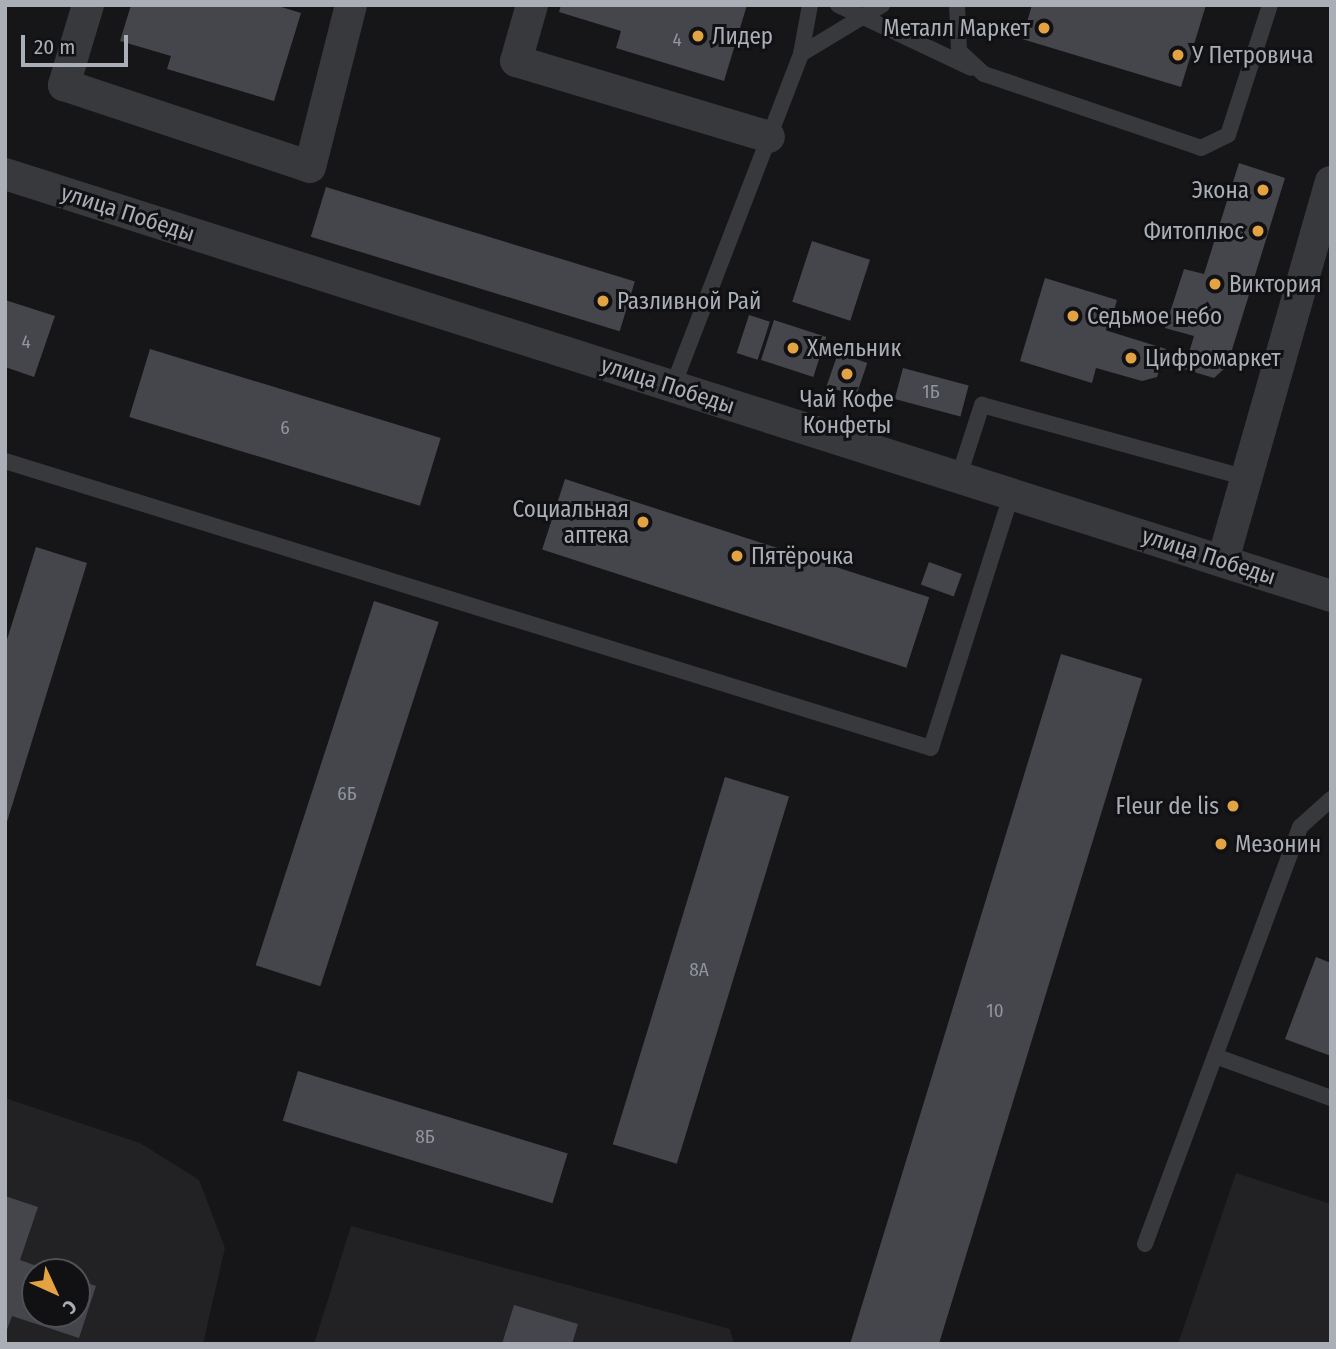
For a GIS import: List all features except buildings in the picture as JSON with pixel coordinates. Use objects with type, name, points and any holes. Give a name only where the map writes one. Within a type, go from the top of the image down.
[{"type":"street","points":[[88,5],[64,85],[310,167],[351,5]]},
{"type":"street","points":[[532,5],[516,61],[769,137]]},
{"type":"street","name":"улица Победы","points":[[5,174],[1331,596]]},
{"type":"street","points":[[1223,560],[1331,182]]},
{"type":"lane","points":[[673,386],[801,54],[810,5]]},
{"type":"lane","points":[[838,5],[854,18],[984,74],[1201,148],[1228,135],[1270,5]]},
{"type":"lane","points":[[801,54],[854,18],[882,5]]},
{"type":"lane","points":[[957,5],[959,51],[984,74]]},
{"type":"lane","points":[[959,476],[982,405],[1247,478]]},
{"type":"lane","points":[[5,461],[931,748],[1012,493]]},
{"type":"lane","points":[[1146,1244],[1300,827],[1331,799]]},
{"type":"lane","points":[[1216,1056],[1331,1098]]},
{"type":"shaded area","points":[[5,1098],[140,1143],[199,1180],[225,1248],[203,1344],[5,1344]]},
{"type":"shaded area","points":[[1236,1173],[1331,1204],[1331,1344],[1178,1344]]},
{"type":"shaded area","points":[[351,1226],[730,1329],[734,1344],[314,1344]]},
{"type":"place","name":"Металл Маркет","points":[[1044,28]]},
{"type":"place","name":"Лидер","points":[[698,36]]},
{"type":"place","name":"У Петровича","points":[[1178,55]]},
{"type":"place","name":"Экона","points":[[1263,190]]},
{"type":"place","name":"Фитоплюс","points":[[1258,231]]},
{"type":"place","name":"Виктория","points":[[1215,284]]},
{"type":"place","name":"Разливной Рай","points":[[603,301]]},
{"type":"place","name":"Седьмое небо","points":[[1073,316]]},
{"type":"place","name":"Хмельник","points":[[793,348]]},
{"type":"place","name":"Цифромаркет","points":[[1131,358]]},
{"type":"place","name":"Чай Кофе Конфеты","points":[[847,374]]},
{"type":"place","name":"Социальная аптека","points":[[643,522]]},
{"type":"place","name":"Пятёрочка","points":[[737,556]]},
{"type":"place","name":"Fleur de lis","points":[[1233,806]]},
{"type":"place","name":"Мезонин","points":[[1221,844]]}]
